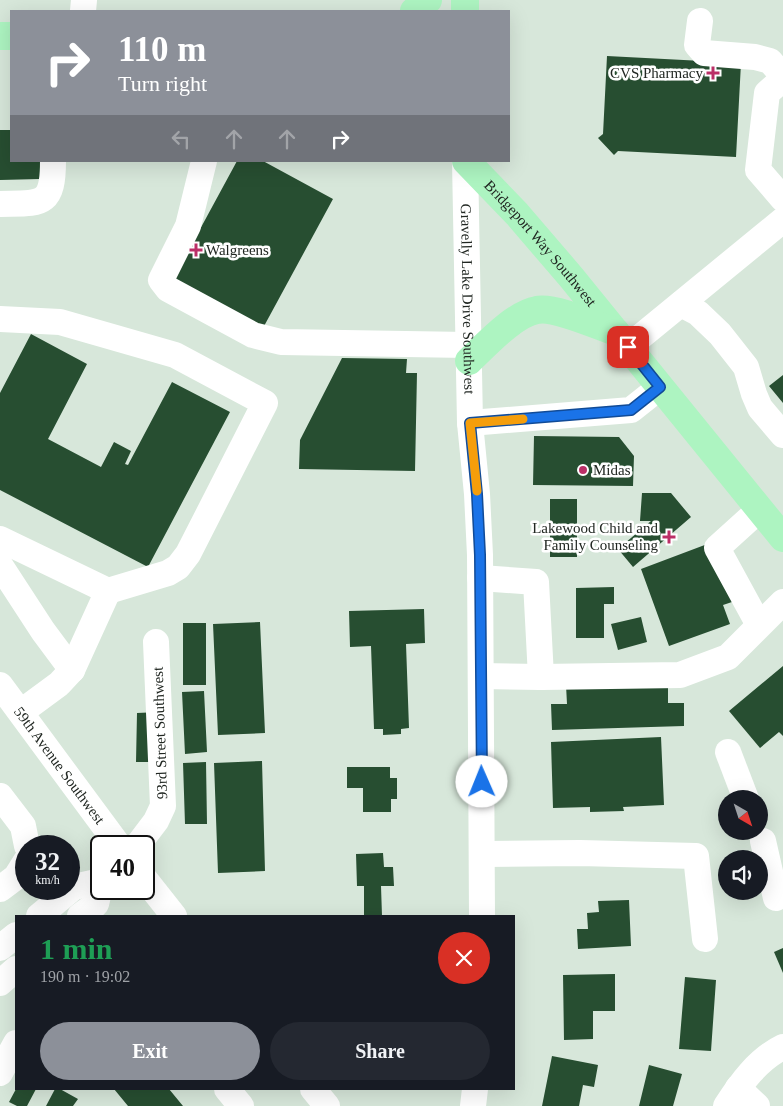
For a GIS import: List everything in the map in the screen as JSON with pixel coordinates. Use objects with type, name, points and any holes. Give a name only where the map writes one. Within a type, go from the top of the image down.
[{"type":"main road","points":[[415,10],[428,0]]},
{"type":"main road","name":"Bridgeport Way Southwest","points":[[467,162],[517,214],[783,538]]},
{"type":"main road","points":[[468,353],[516,319],[537,310],[555,311],[622,340]]},
{"type":"street","points":[[700,21],[697,45],[704,53],[755,56],[770,61],[783,77],[767,92],[758,170],[783,199]]},
{"type":"street","points":[[0,204],[39,202],[51,188],[52,162]]},
{"type":"street","points":[[204,162],[188,226],[161,280],[168,289],[253,335],[272,340],[468,353]]},
{"type":"street","name":"Gravelly Lake Drive Southwest","points":[[466,162],[470,423],[477,494],[480,578],[482,915]]},
{"type":"street","points":[[622,340],[680,304],[783,220]]},
{"type":"street","points":[[680,304],[698,313],[720,334],[746,367],[760,408],[783,435]]},
{"type":"street","points":[[0,319],[60,322],[175,355],[265,403],[188,554],[178,567],[168,573],[108,591],[0,538]]},
{"type":"street","points":[[470,423],[631,410],[660,387]]},
{"type":"street","points":[[758,625],[717,548],[760,509]]},
{"type":"street","points":[[0,565],[43,631],[72,670]]},
{"type":"street","points":[[480,578],[536,582],[550,677]]},
{"type":"street","points":[[21,712],[59,684],[72,670],[108,591]]},
{"type":"street","points":[[481,676],[680,675],[728,656],[783,602]]},
{"type":"street","name":"93rd Street Southwest","points":[[145,835],[156,821],[163,806],[156,642]]},
{"type":"street","name":"59th Avenue Southwest","points":[[0,685],[111,835]]},
{"type":"street","points":[[728,752],[743,790]]},
{"type":"street","points":[[0,796],[23,826],[25,835]]},
{"type":"street","points":[[768,836],[776,898]]},
{"type":"street","points":[[483,854],[696,856],[705,939]]},
{"type":"street","points":[[0,889],[15,878]]},
{"type":"street","points":[[40,915],[74,887],[90,884]]},
{"type":"street","points":[[155,892],[173,915]]},
{"type":"street","points":[[81,915],[96,904],[97,900]]},
{"type":"street","points":[[0,948],[15,936]]},
{"type":"street","points":[[0,983],[15,970]]},
{"type":"street","points":[[0,1074],[15,1045]]},
{"type":"street","points":[[740,1100],[755,1067],[772,1053],[783,1048]]},
{"type":"street","points":[[228,1090],[241,1106]]},
{"type":"street","points":[[314,1090],[327,1106]]},
{"type":"street","points":[[473,1106],[475,1090]]},
{"type":"building","name":"CVS Pharmacy","points":[[607,56],[741,63],[736,157],[618,151],[614,155],[598,138],[603,134]]},
{"type":"building","points":[[0,130],[10,130],[10,162],[41,162],[40,179],[0,180]]},
{"type":"building","name":"Walgreens","points":[[236,162],[265,162],[333,199],[263,328],[173,279]]},
{"type":"building","points":[[31,334],[87,364],[48,439],[101,467],[114,442],[131,451],[125,464],[128,465],[172,382],[230,412],[148,567],[0,490],[0,393]]},
{"type":"building","points":[[342,358],[407,359],[406,373],[417,373],[415,471],[299,469],[300,440]]},
{"type":"building","points":[[783,375],[783,403],[769,386]]},
{"type":"building","name":"Midas","points":[[534,436],[619,437],[634,456],[633,486],[533,485]]},
{"type":"building","points":[[642,493],[671,493],[691,517],[633,567],[618,549],[651,521],[640,521]]},
{"type":"building","points":[[550,499],[577,499],[577,557],[550,557]]},
{"type":"building","points":[[710,543],[732,602],[723,605],[730,624],[669,646],[641,569]]},
{"type":"building","points":[[614,587],[614,604],[604,604],[604,638],[576,638],[576,588]]},
{"type":"building","points":[[424,609],[425,643],[406,644],[409,728],[401,729],[401,734],[383,735],[383,729],[374,729],[371,646],[350,647],[349,611]]},
{"type":"building","points":[[641,617],[647,642],[618,650],[611,624]]},
{"type":"building","points":[[260,622],[265,733],[218,735],[213,624]]},
{"type":"building","points":[[183,623],[206,623],[206,685],[183,685]]},
{"type":"building","points":[[783,666],[783,736],[779,732],[760,748],[729,711]]},
{"type":"building","points":[[668,682],[668,703],[684,703],[684,726],[552,730],[551,704],[567,704],[566,685]]},
{"type":"building","points":[[204,691],[207,752],[185,754],[182,692]]},
{"type":"building","points":[[159,712],[158,762],[136,762],[137,713]]},
{"type":"building","points":[[661,737],[664,805],[623,807],[624,811],[590,812],[590,807],[553,808],[551,742]]},
{"type":"building","points":[[262,761],[265,871],[218,873],[214,763]]},
{"type":"building","points":[[206,762],[207,824],[185,824],[183,763]]},
{"type":"building","points":[[347,767],[390,767],[390,778],[397,778],[397,799],[391,799],[391,812],[363,812],[363,788],[347,788]]},
{"type":"building","points":[[383,853],[384,867],[393,867],[394,886],[381,886],[382,915],[364,915],[364,886],[357,886],[356,854]]},
{"type":"building","points":[[629,900],[631,946],[578,949],[577,929],[588,929],[587,913],[599,912],[598,901]]},
{"type":"building","points":[[783,948],[783,973],[774,952]]},
{"type":"building","points":[[615,974],[615,1011],[593,1011],[593,1039],[564,1040],[563,975]]},
{"type":"building","points":[[685,977],[716,980],[711,1051],[679,1049]]},
{"type":"building","points":[[552,1056],[598,1065],[594,1087],[583,1085],[579,1106],[542,1106]]},
{"type":"building","points":[[649,1065],[682,1074],[673,1106],[639,1106]]},
{"type":"building","points":[[15,1090],[35,1090],[27,1106],[17,1106],[9,1102]]},
{"type":"building","points":[[54,1090],[62,1090],[78,1099],[73,1106],[46,1106]]},
{"type":"building","points":[[115,1090],[170,1090],[183,1106],[128,1106]]},
{"type":"slow traffic","points":[[477,491],[470,423],[523,419]]},
{"type":"place","name":"CVS Pharmacy","points":[[713,73]]},
{"type":"place","name":"Walgreens","points":[[196,250]]},
{"type":"place","name":"Midas","points":[[583,470]]},
{"type":"place","name":"Lakewood Child and Family Counseling","points":[[669,537]]},
{"type":"route","points":[[482,782],[480,555],[477,494],[470,423],[631,410],[660,387],[628,347]]}]
